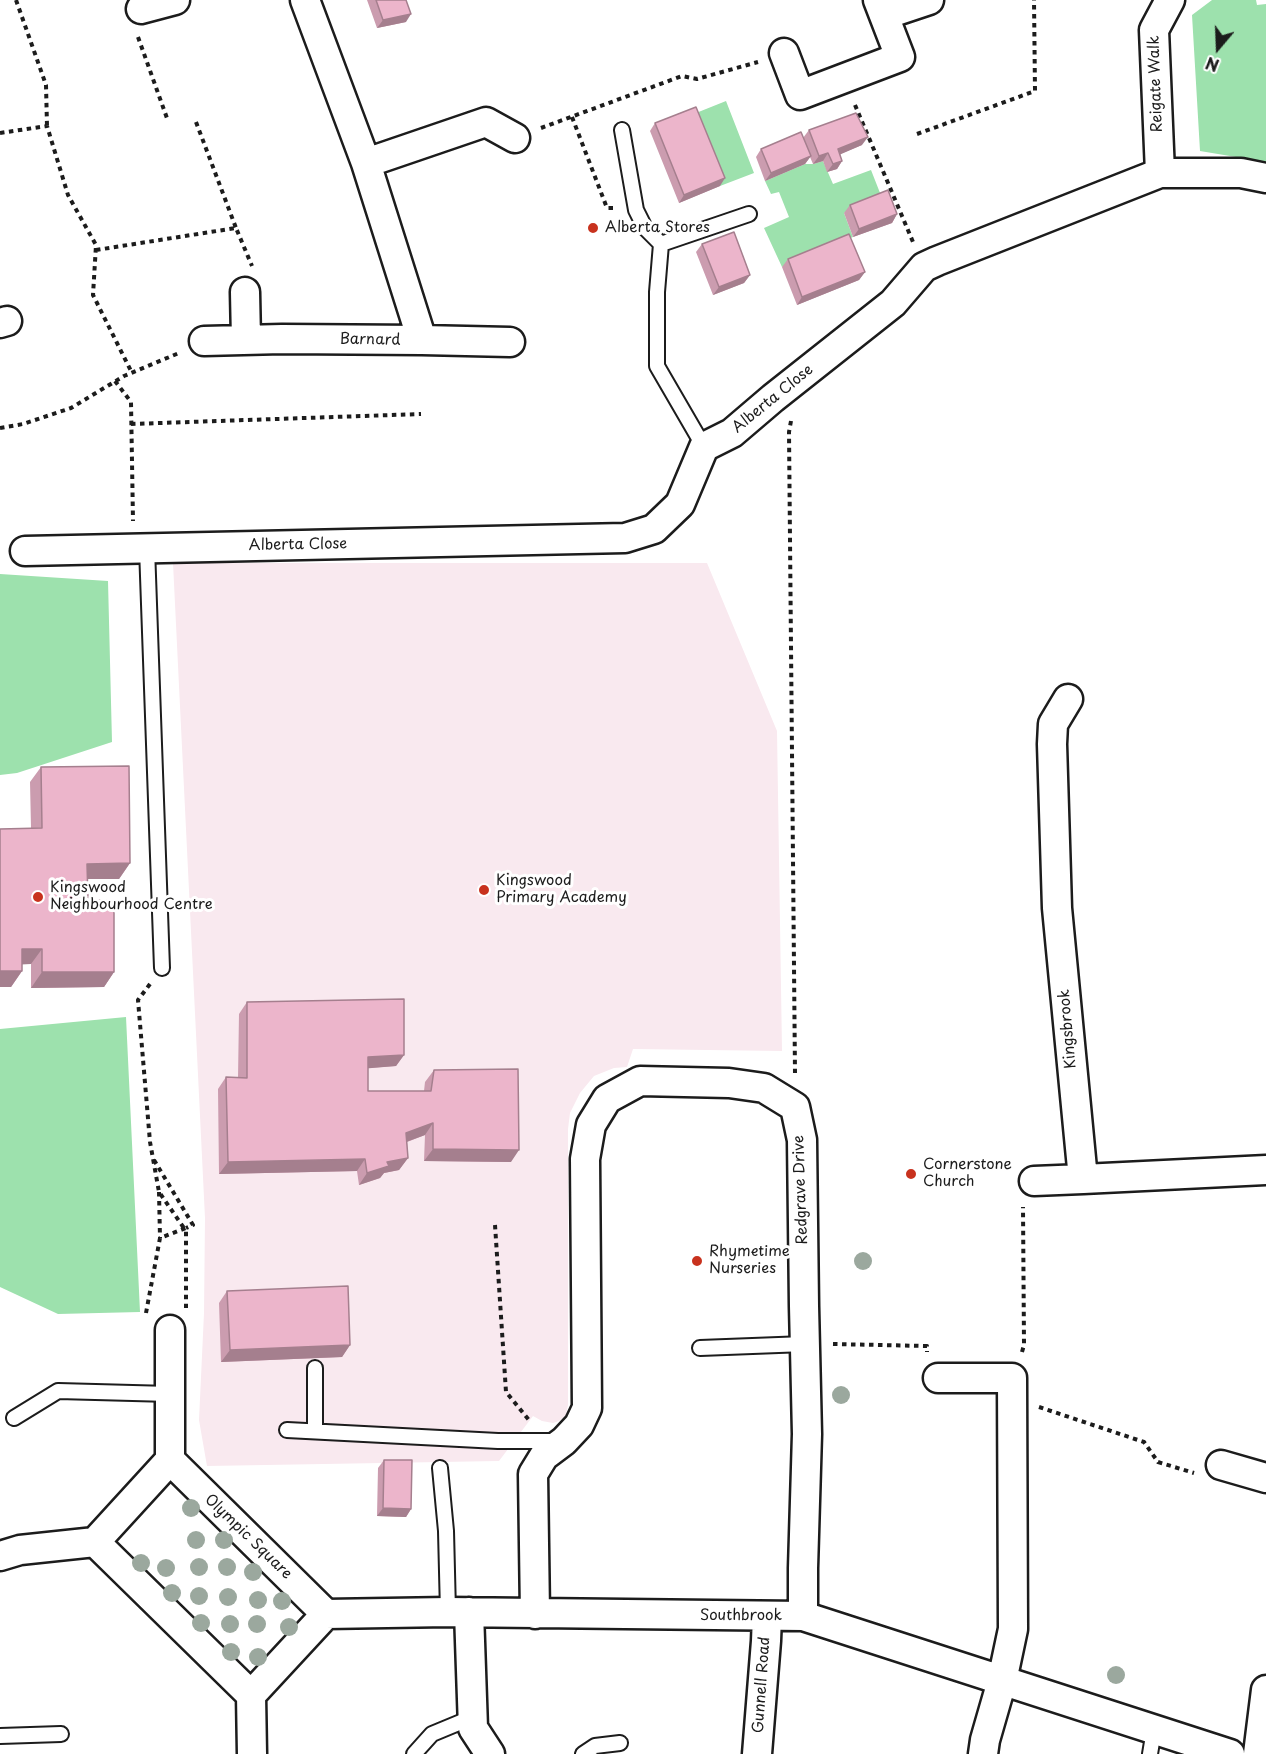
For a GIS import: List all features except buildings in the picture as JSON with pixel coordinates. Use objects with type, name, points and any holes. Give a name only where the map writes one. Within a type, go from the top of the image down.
[{"type":"street","points":[[141,9],[175,0]]},
{"type":"street","name":"Barnard","points":[[204,341],[422,340],[366,163],[304,0]]},
{"type":"street","points":[[784,53],[800,95],[844,80],[900,57],[881,7],[928,0]]},
{"type":"street","name":"Reigate Walk","points":[[1160,173],[1154,30],[1170,0]]},
{"type":"street","points":[[366,163],[486,123],[515,138]]},
{"type":"street","name":"Alberta Close","points":[[25,550],[625,538],[654,529],[680,504],[704,447],[732,433],[893,303],[924,267],[1160,173],[1241,173],[1266,178]]},
{"type":"street","points":[[246,340],[250,282]]},
{"type":"street","points":[[422,340],[510,342]]},
{"type":"street","name":"Kingsbrook","points":[[1068,699],[1053,724],[1052,756],[1057,908],[1083,1179]]},
{"type":"street","points":[[535,1614],[533,1474],[555,1441],[579,1425],[587,1408],[585,1159],[591,1125],[608,1099],[640,1081],[729,1083],[764,1088],[795,1107]]},
{"type":"street","name":"Redgrave Drive","points":[[795,1107],[802,1140],[807,1434],[803,1616]]},
{"type":"street","points":[[1034,1181],[1266,1170]]},
{"type":"street","points":[[0,1557],[20,1550],[95,1542],[170,1460],[170,1330]]},
{"type":"street","points":[[938,1378],[1012,1391],[1013,1629],[983,1754]]},
{"type":"street","name":"Olympic Square","points":[[170,1460],[326,1614]]},
{"type":"street","points":[[1221,1465],[1266,1478]]},
{"type":"street","points":[[95,1542],[251,1695]]},
{"type":"street","points":[[252,1754],[251,1695],[326,1614],[459,1612],[473,1728],[490,1754]]},
{"type":"street","name":"Southbrook","points":[[459,1612],[803,1616],[1002,1681],[1152,1742],[1230,1754]]},
{"type":"street","name":"Gunnell Road","points":[[757,1754],[767,1616]]},
{"type":"street","points":[[1258,1754],[1266,1690]]},
{"type":"lane","points":[[622,130],[636,210],[645,228],[662,244]]},
{"type":"lane","points":[[662,244],[749,214]]},
{"type":"lane","points":[[662,244],[657,292],[657,366],[704,447]]},
{"type":"lane","points":[[141,548],[162,968]]},
{"type":"lane","points":[[700,1348],[805,1344]]},
{"type":"lane","points":[[315,1368],[315,1431]]},
{"type":"lane","points":[[14,1418],[58,1391],[170,1394]]},
{"type":"lane","points":[[287,1430],[555,1441]]},
{"type":"lane","points":[[440,1468],[446,1531],[459,1612]]},
{"type":"lane","points":[[414,1754],[432,1734],[473,1717]]},
{"type":"lane","points":[[0,1736],[61,1734]]},
{"type":"lane","points":[[583,1754],[595,1746],[620,1743]]},
{"type":"path","points":[[16,0],[46,85],[47,126],[68,195],[96,245],[93,295],[132,374]]},
{"type":"path","points":[[916,135],[1035,91],[1034,0]]},
{"type":"path","points":[[141,9],[136,33],[168,121]]},
{"type":"path","points":[[515,138],[682,76],[697,79],[784,53]]},
{"type":"path","points":[[844,80],[924,267]]},
{"type":"path","points":[[572,117],[607,208],[636,210]]},
{"type":"path","points":[[196,122],[236,228],[250,282]]},
{"type":"path","points":[[0,133],[47,126]]},
{"type":"path","points":[[96,250],[236,228]]},
{"type":"path","points":[[0,428],[23,424],[71,408],[115,381],[204,341]]},
{"type":"path","points":[[795,1107],[789,432],[797,379]]},
{"type":"path","points":[[115,381],[131,402],[141,548]]},
{"type":"path","points":[[131,424],[421,414]]},
{"type":"path","points":[[145,1316],[160,1238],[159,1192],[150,1142],[138,1000],[162,968]]},
{"type":"path","points":[[152,1156],[193,1225],[160,1238]]},
{"type":"path","points":[[1034,1181],[1023,1200],[1024,1345],[1012,1391],[1032,1404],[1144,1442],[1158,1462],[1204,1477],[1221,1465]]},
{"type":"path","points":[[159,1192],[186,1229],[186,1331],[170,1330]]},
{"type":"path","points":[[495,1225],[506,1392],[555,1441]]},
{"type":"path","points":[[805,1344],[927,1346],[929,1377],[938,1378]]},
{"type":"shaded area","name":"Kingswood Primary Academy","points":[[173,563],[707,563],[777,731],[782,1051],[633,1049],[627,1067],[614,1068],[594,1076],[580,1093],[570,1113],[568,1129],[568,1405],[566,1415],[553,1423],[533,1416],[499,1461],[207,1466],[199,1420],[204,1313],[205,1218]]},
{"type":"green space","points":[[1212,0],[1256,0],[1257,5],[1266,4],[1266,162],[1200,151],[1192,15]]},
{"type":"green space","points":[[726,101],[754,173],[720,186],[691,115]]},
{"type":"green space","points":[[823,161],[833,184],[871,170],[882,198],[844,213],[853,237],[782,267],[764,228],[789,217],[779,192],[771,194],[765,181],[805,164]]},
{"type":"green space","points":[[0,574],[108,581],[112,742],[17,773],[0,775]]},
{"type":"green space","points":[[126,1017],[140,1312],[58,1314],[0,1287],[0,1029]]},
{"type":"place","name":"Alberta Stores","points":[[593,228]]},
{"type":"place","name":"Kingswood Primary Academy","points":[[484,890]]},
{"type":"place","name":"Kingswood Neighbourhood Centre","points":[[38,897]]},
{"type":"place","name":"Cornerstone Church","points":[[911,1174]]},
{"type":"place","name":"Rhymetime Nurseries","points":[[697,1261]]}]
